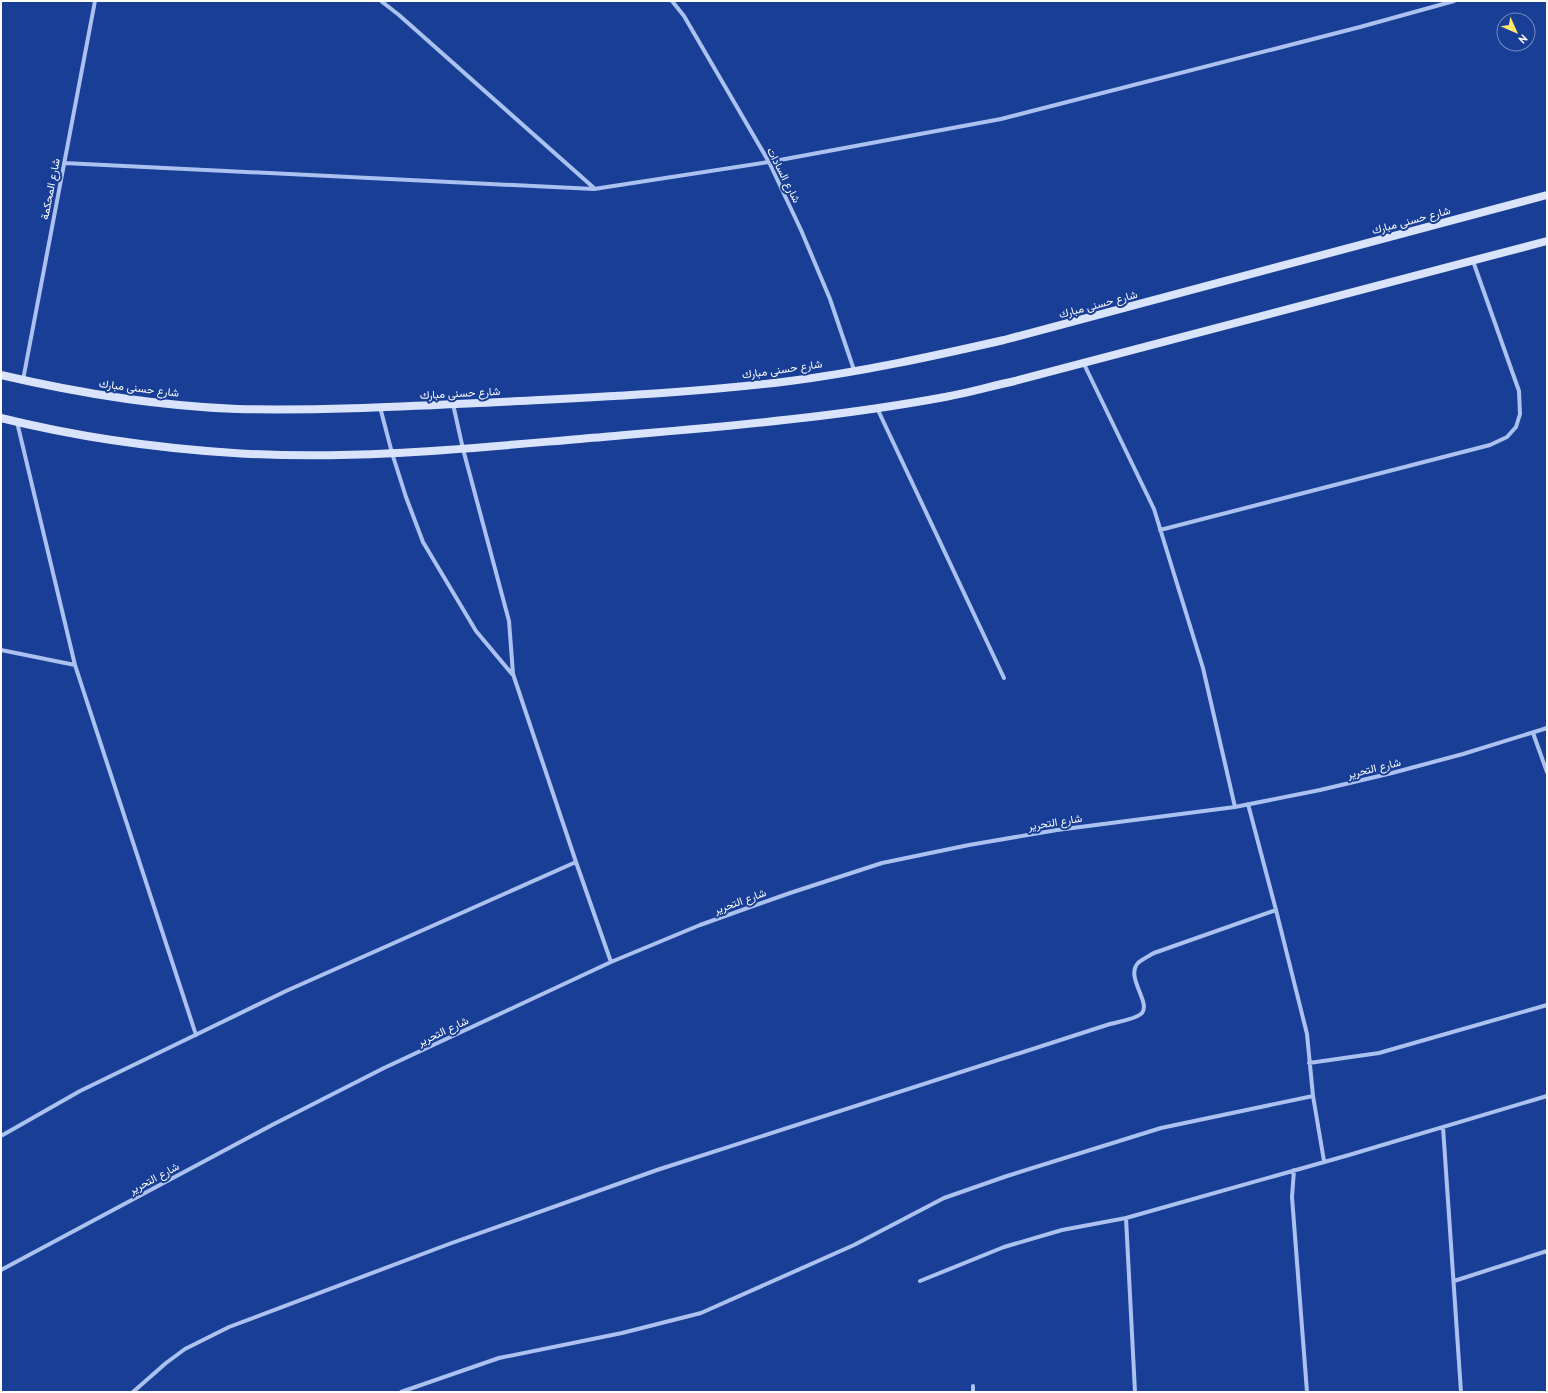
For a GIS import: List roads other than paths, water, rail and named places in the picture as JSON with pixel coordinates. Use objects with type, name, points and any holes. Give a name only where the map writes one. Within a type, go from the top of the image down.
[{"type":"main road","name":"شارع حسنى مبارك","points":[[1,375],[90,393],[162,403],[234,408],[307,410],[633,395],[792,381],[932,357],[1004,340],[1547,195]]},
{"type":"main road","points":[[1,418],[89,436],[162,447],[235,453],[309,455],[392,453],[463,449],[797,419],[946,397],[1547,241]]},
{"type":"street","name":"شارع المحكمة","points":[[22,380],[95,1]]},
{"type":"street","points":[[381,1],[399,15],[594,189]]},
{"type":"street","name":"شارع السادات","points":[[672,1],[684,16],[769,162],[801,230],[830,299],[854,370]]},
{"type":"street","points":[[1432,6],[1433,1]]},
{"type":"street","points":[[64,163],[345,178],[594,189],[769,162],[1000,119],[1353,29],[1454,1]]},
{"type":"street","points":[[1160,530],[1490,445],[1507,437],[1516,427],[1520,414],[1519,391],[1473,260]]},
{"type":"street","points":[[1083,362],[1154,509],[1203,668],[1235,807]]},
{"type":"street","points":[[453,404],[463,449],[509,621],[513,674],[611,962]]},
{"type":"street","points":[[380,407],[392,453],[406,497],[423,542],[476,631],[513,674]]},
{"type":"street","points":[[876,408],[1004,678]]},
{"type":"street","points":[[17,422],[75,665],[196,1035]]},
{"type":"street","points":[[1,650],[75,665]]},
{"type":"street","name":"شارع التحرير","points":[[1,1270],[272,1125],[384,1068],[611,962],[700,925],[790,892],[882,864],[969,845],[1057,830],[1235,807],[1320,790],[1463,754],[1547,728]]},
{"type":"street","points":[[1533,733],[1547,772]]},
{"type":"street","points":[[1248,804],[1307,1034],[1313,1096],[1324,1161]]},
{"type":"street","points":[[1,1136],[80,1092],[286,991],[576,862]]},
{"type":"street","points":[[133,1392],[166,1363],[186,1349],[229,1327],[449,1244],[657,1170],[1137,1016],[1142,1013],[1144,1007],[1135,980],[1135,973],[1137,964],[1144,958],[1154,953],[1276,910]]},
{"type":"street","points":[[1309,1063],[1379,1053],[1547,1004]]},
{"type":"street","points":[[401,1392],[499,1358],[622,1333],[701,1314],[854,1245],[944,1198],[1007,1176],[1161,1128],[1313,1096]]},
{"type":"street","points":[[920,1281],[1004,1247],[1062,1230],[1126,1218],[1547,1096]]},
{"type":"street","points":[[1443,1127],[1461,1392]]},
{"type":"street","points":[[1294,1170],[1292,1197],[1307,1392]]},
{"type":"street","points":[[1126,1218],[1135,1392]]},
{"type":"street","points":[[1454,1281],[1547,1251]]},
{"type":"street","points":[[972,1386],[973,1392]]}]
